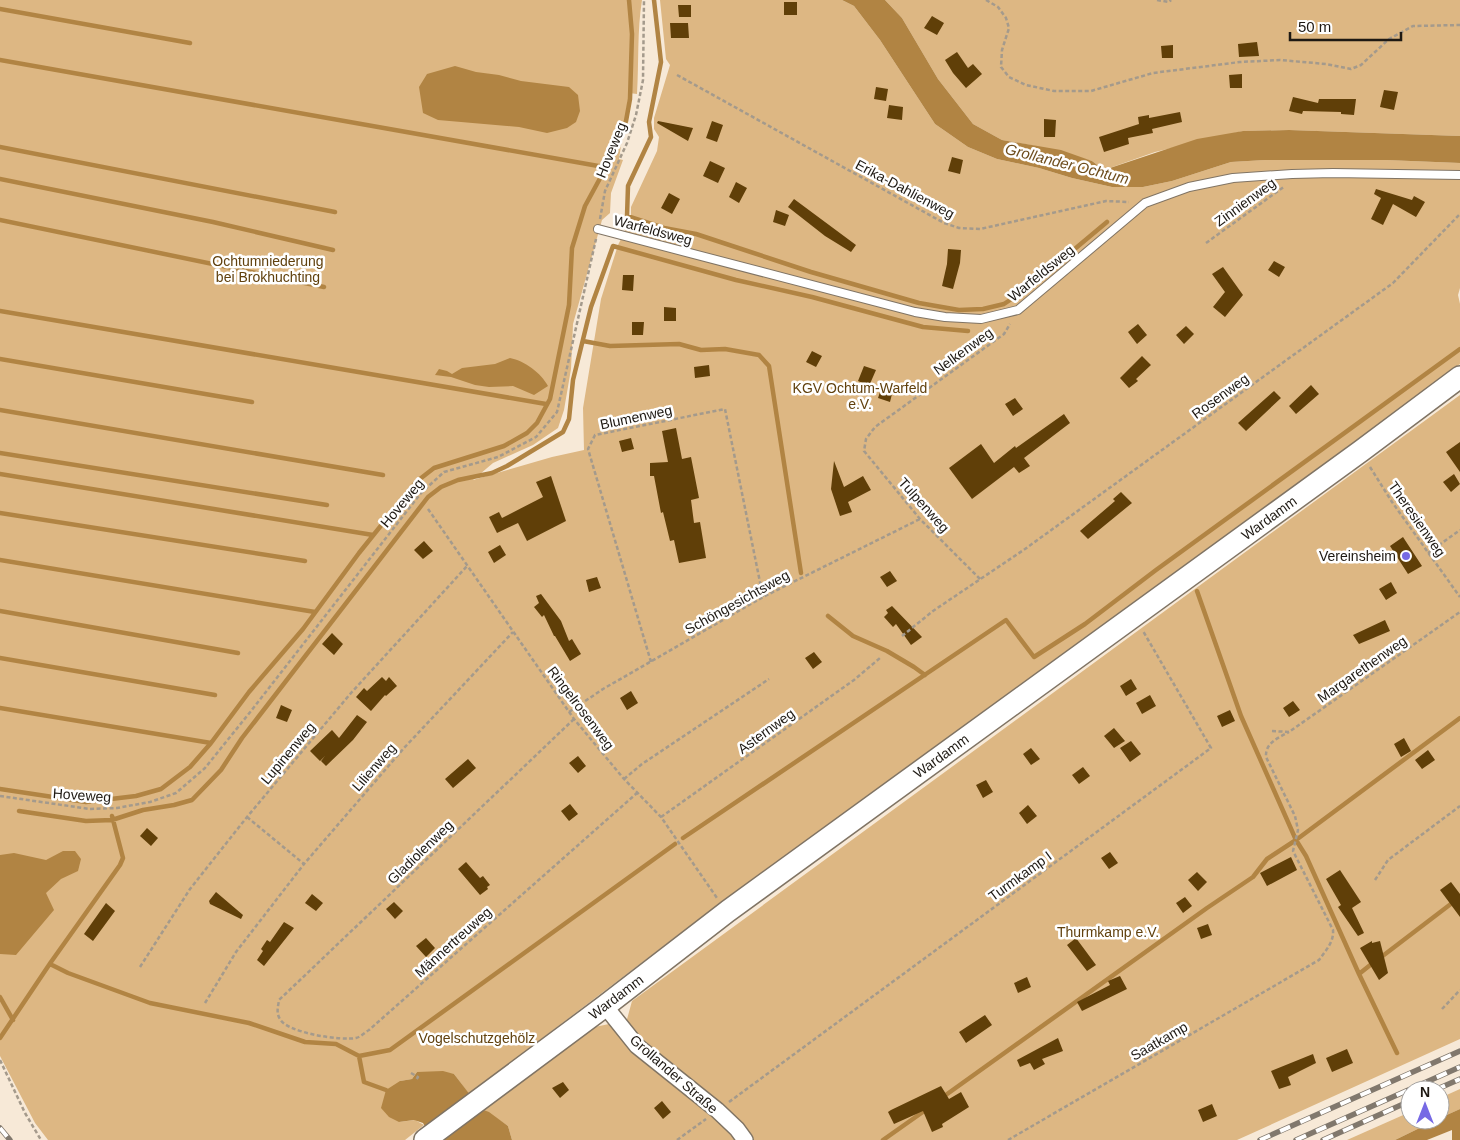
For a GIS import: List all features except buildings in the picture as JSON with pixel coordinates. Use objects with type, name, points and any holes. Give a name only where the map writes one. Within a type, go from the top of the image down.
[{"type":"street","name":"Wardamm","points":[[427,1139],[728,911],[1460,377]]},
{"type":"street","name":"Grollander Straße","points":[[605,1006],[637,1046],[717,1110],[745,1140]]},
{"type":"lane","name":"Warfeldsweg","points":[[598,229],[915,312],[981,320],[1018,310],[1145,203],[1189,187],[1233,178],[1292,174],[1460,175]]},
{"type":"path","name":"Hoveweg","points":[[0,796],[90,809],[117,808],[150,802],[176,793],[205,768],[421,493],[444,472],[498,457],[536,438],[556,412],[605,191],[626,143],[636,114],[644,80],[644,0]]},
{"type":"path","points":[[986,0],[998,7],[1006,18],[1009,28],[1002,50],[1001,66],[1009,77],[1026,85],[1054,91],[1090,91],[1153,73],[1240,62],[1280,60],[1326,64],[1352,69],[1361,65],[1389,39],[1413,26],[1460,25]]},
{"type":"path","points":[[1157,0],[1170,2],[1172,0]]},
{"type":"path","name":"Erika-Dahlienweg","points":[[677,75],[944,223],[959,228],[980,229],[1106,201],[1145,203]]},
{"type":"path","name":"Zinnienweg","points":[[1206,243],[1286,185],[1292,174]]},
{"type":"path","name":"Rosenweg","points":[[902,636],[933,611],[1033,544],[1394,283],[1460,214]]},
{"type":"path","name":"Nelkenweg","points":[[866,439],[875,427],[1004,334],[1018,310]]},
{"type":"path","name":"Blumenweg","points":[[651,662],[588,449],[595,435],[725,409],[763,597]]},
{"type":"path","name":"Tulpenweg","points":[[866,439],[864,451],[920,519],[980,579]]},
{"type":"path","name":"Theresienweg","points":[[1361,451],[1392,502],[1460,597]]},
{"type":"path","name":"Ringelrosenweg","points":[[428,509],[574,719],[624,779],[661,817],[728,911]]},
{"type":"path","name":"Schöngesichtsweg","points":[[569,712],[602,689],[763,597],[920,519]]},
{"type":"path","points":[[1428,553],[1460,530]]},
{"type":"path","name":"Lupinenweg","points":[[140,967],[190,889],[247,817],[351,693],[468,565]]},
{"type":"path","name":"Margarethenweg","points":[[1319,960],[1334,937],[1333,930],[1294,851],[1298,832],[1295,816],[1266,757],[1266,751],[1269,744],[1460,612]]},
{"type":"path","name":"Turmkamp I","points":[[717,1110],[1211,748],[1134,616]]},
{"type":"path","name":"Lilienweg","points":[[205,1002],[236,952],[304,864],[404,748],[513,632]]},
{"type":"path","name":"Asternweg","points":[[661,817],[854,680],[880,658]]},
{"type":"path","points":[[624,779],[642,764],[769,679]]},
{"type":"path","name":"Gladiolenweg","points":[[279,1000],[574,719]]},
{"type":"path","points":[[1272,731],[1289,732]]},
{"type":"path","name":"Männertreuweg","points":[[279,1000],[277,1012],[280,1021],[290,1027],[313,1034],[346,1039],[358,1038],[637,793]]},
{"type":"path","points":[[1375,880],[1388,860],[1460,806]]},
{"type":"path","points":[[247,817],[304,864]]},
{"type":"path","name":"Saatkamp","points":[[1008,1140],[1319,960]]},
{"type":"path","points":[[1442,1009],[1460,990]]},
{"type":"path","points":[[0,1060],[25,1113],[41,1140]]},
{"type":"path","points":[[411,1073],[418,1077],[416,1080]]},
{"type":"path","points":[[677,1140],[717,1110]]},
{"type":"green space","points":[[0,0],[642,0],[637,94],[629,93],[619,159],[623,160],[611,193],[610,213],[602,220],[573,324],[571,369],[564,410],[558,428],[533,445],[493,463],[473,480],[552,457],[584,450],[583,408],[601,299],[618,245],[631,219],[631,207],[657,151],[659,137],[654,129],[654,118],[670,65],[666,59],[660,0],[842,0],[854,6],[880,40],[935,124],[968,147],[997,159],[1112,187],[1143,187],[1172,181],[1231,162],[1265,160],[1386,160],[1460,163],[1460,288],[1458,295],[1460,304],[1460,364],[1063,660],[728,897],[469,1094],[454,1074],[417,1072],[412,1079],[400,1081],[399,1122],[415,1120],[424,1125],[405,1140],[48,1140],[35,1123],[0,1056]]},
{"type":"green space","points":[[885,0],[1460,0],[1460,136],[1289,130],[1243,131],[1155,152],[1104,170],[1092,161],[1031,145],[1002,140],[973,124],[938,79],[902,18]]},
{"type":"green space","name":"Thurmkamp e.V.","points":[[1460,395],[1460,1039],[1237,1140],[512,1140],[508,1126],[484,1110],[590,1028],[609,1024],[615,1031],[626,1023],[632,1001]]},
{"type":"green space","points":[[1460,1089],[1460,1109],[1450,1114],[1450,1094]]},
{"type":"green space","points":[[1400,1116],[1400,1130],[1416,1130],[1395,1140],[1347,1140]]},
{"type":"water","name":"Grollander Ochtum","points":[[842,0],[885,0],[902,18],[938,79],[973,124],[1002,140],[1061,150],[1092,161],[1104,170],[1197,139],[1243,131],[1289,130],[1460,136],[1460,163],[1386,160],[1265,160],[1231,162],[1172,181],[1143,187],[1112,187],[997,159],[968,147],[935,124],[880,40],[854,6]]},
{"type":"water","points":[[455,66],[521,81],[569,87],[578,95],[580,111],[576,122],[567,128],[547,133],[519,127],[438,120],[423,113],[419,87],[427,74]]},
{"type":"water","points":[[510,358],[532,368],[548,386],[534,395],[513,386],[489,387],[475,385],[451,377],[435,375],[439,369],[452,374],[462,368],[495,364]]},
{"type":"water","points":[[63,851],[75,851],[81,859],[78,871],[61,879],[46,893],[54,910],[16,955],[0,954],[0,855],[14,853],[46,860]]},
{"type":"water","points":[[443,1071],[454,1074],[481,1109],[489,1112],[508,1126],[512,1140],[433,1140],[423,1123],[414,1120],[399,1122],[389,1117],[381,1108],[386,1090],[400,1081],[412,1079],[417,1072]]},
{"type":"water","points":[[1460,1109],[1460,1140],[1452,1140],[1452,1130],[1427,1140],[1395,1140],[1416,1130],[1450,1130],[1450,1114]]},
{"type":"waterway","points":[[0,789],[86,802],[136,796],[161,789],[190,767],[211,743],[249,692],[303,629],[359,553],[416,482],[434,468],[504,446],[527,433],[537,423],[550,399],[569,305],[572,248],[585,206],[617,147],[626,121],[630,99],[632,34],[629,0]]},
{"type":"waterway","points":[[654,0],[661,62],[649,122],[651,137],[628,186],[627,216],[664,228],[696,234],[811,272],[919,303],[959,310],[983,309],[1004,304],[1028,288],[1107,222]]},
{"type":"waterway","points":[[0,9],[190,43]]},
{"type":"waterway","points":[[0,60],[604,167]]},
{"type":"waterway","points":[[0,147],[335,212]]},
{"type":"waterway","points":[[0,179],[213,222],[333,250]]},
{"type":"waterway","points":[[0,220],[324,287]]},
{"type":"waterway","points":[[19,811],[86,821],[112,820],[143,810],[192,800],[221,770],[242,738],[428,497],[441,487],[458,480],[492,473],[507,466],[563,432],[569,419],[573,380],[591,307],[613,246],[736,280],[812,297],[923,327],[968,331]]},
{"type":"waterway","points":[[0,311],[546,404]]},
{"type":"waterway","points":[[583,341],[610,346],[679,344],[701,350],[725,349],[759,355],[769,366],[801,573]]},
{"type":"waterway","points":[[683,838],[1006,620],[1034,657],[1085,624],[1156,570],[1460,349]]},
{"type":"waterway","points":[[0,359],[252,402]]},
{"type":"waterway","points":[[0,410],[383,475]]},
{"type":"waterway","points":[[0,453],[327,505]]},
{"type":"waterway","points":[[0,474],[373,535]]},
{"type":"waterway","points":[[0,513],[305,561]]},
{"type":"waterway","points":[[0,560],[315,612]]},
{"type":"waterway","points":[[1197,591],[1241,716],[1296,840],[1306,856],[1397,1053]]},
{"type":"waterway","points":[[0,611],[238,653]]},
{"type":"waterway","points":[[828,616],[853,636],[887,651],[925,675]]},
{"type":"waterway","points":[[0,658],[215,695]]},
{"type":"waterway","points":[[0,708],[211,743]]},
{"type":"waterway","points":[[943,1097],[1253,877],[1267,859],[1296,840],[1460,718]]},
{"type":"waterway","points":[[0,1038],[120,865],[123,858],[112,816]]},
{"type":"waterway","points":[[359,1056],[390,1050],[675,844]]},
{"type":"waterway","points":[[1380,958],[1460,897]]},
{"type":"waterway","points":[[1359,974],[1374,962]]},
{"type":"waterway","points":[[50,964],[68,973],[150,1003],[249,1023],[305,1042],[336,1044],[359,1056],[364,1082],[386,1090]]},
{"type":"waterway","points":[[0,997],[13,1020]]},
{"type":"waterway","points":[[883,1140],[927,1109]]},
{"type":"railway","points":[[1260,1140],[1460,1051]]},
{"type":"railway","points":[[1296,1140],[1460,1067]]},
{"type":"railway","points":[[1450,1083],[1460,1079]]},
{"type":"railway","points":[[1323,1140],[1400,1105]]},
{"type":"railway","points":[[0,1128],[10,1140]]},
{"type":"place","name":"Vereinsheim","points":[[1406,556]]},
{"type":"park label","name":"Ochtumniederung bei Brokhuchting","points":[[268,270]]},
{"type":"park label","name":"KGV Ochtum-Warfeld e.V.","points":[[860,396]]},
{"type":"park label","name":"Vogelschutzgehölz","points":[[477,1038]]}]
